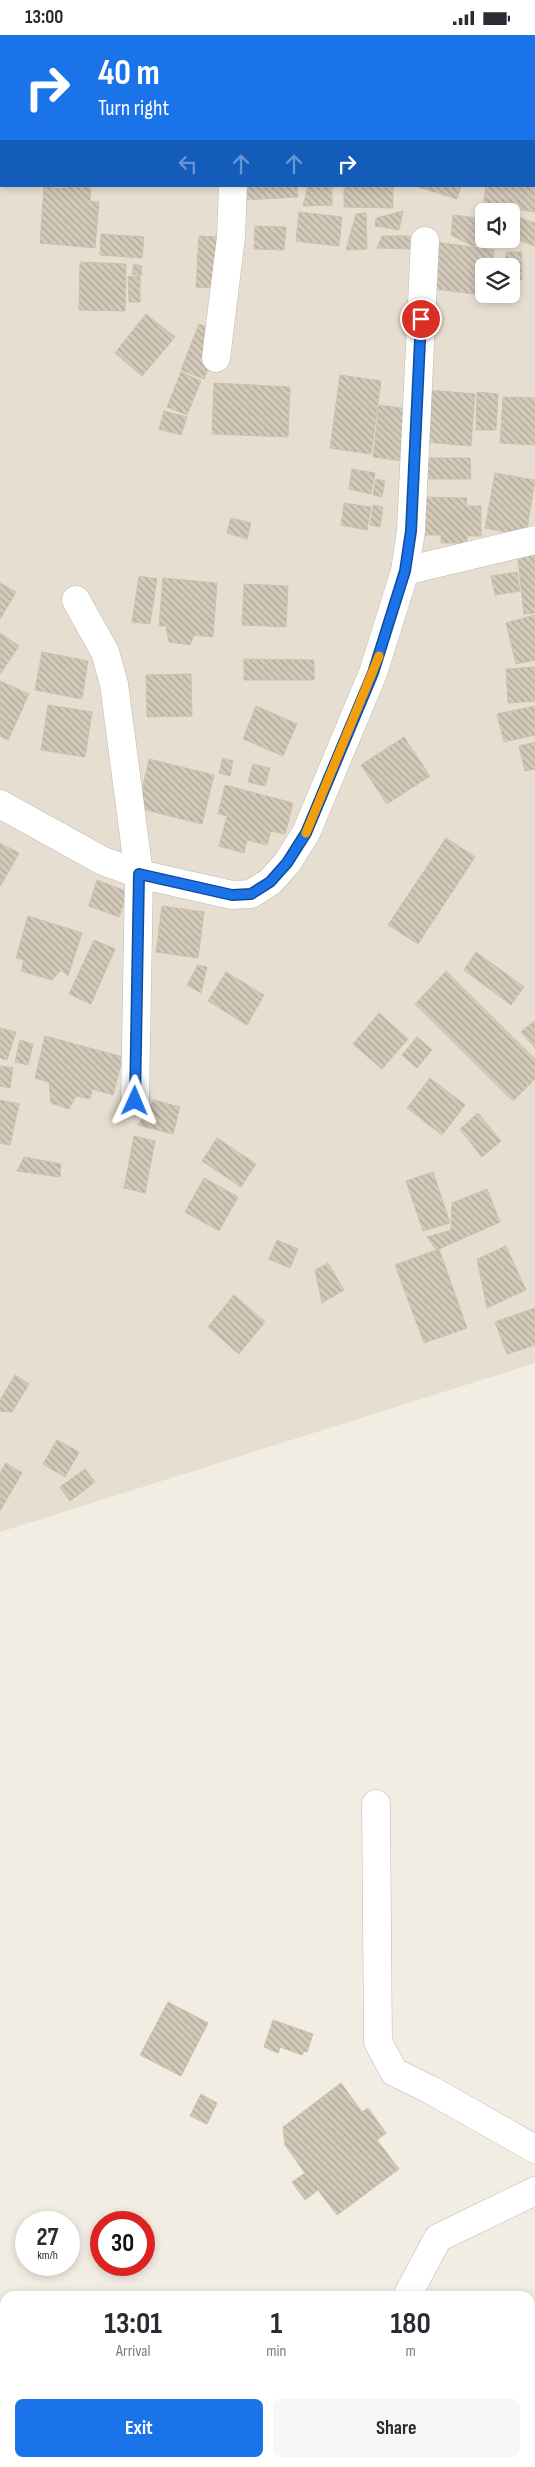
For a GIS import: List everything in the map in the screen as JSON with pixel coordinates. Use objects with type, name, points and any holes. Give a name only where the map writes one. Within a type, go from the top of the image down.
[{"type":"street","points":[[216,357],[230,237],[233,187]]},
{"type":"street","points":[[0,805],[103,861],[139,874],[232,895],[251,894],[270,882],[287,863],[306,833],[373,673],[405,571],[411,531],[425,241]]},
{"type":"street","points":[[405,571],[535,540]]},
{"type":"street","points":[[76,600],[105,653],[114,684],[139,874],[135,1101]]},
{"type":"street","points":[[376,1804],[378,2042],[394,2072],[431,2090],[535,2149]]},
{"type":"street","points":[[410,2291],[438,2238],[535,2191]]},
{"type":"shaded area","points":[[0,187],[535,187],[535,1363],[0,1532]]},
{"type":"building","points":[[44,187],[63,189],[63,187],[91,187],[90,201],[99,202],[95,248],[40,243]]},
{"type":"building","points":[[246,187],[297,187],[298,197],[246,200]]},
{"type":"building","points":[[308,187],[332,187],[332,205],[303,206]]},
{"type":"building","points":[[344,187],[393,187],[393,208],[344,207]]},
{"type":"building","points":[[418,187],[461,187],[457,199]]},
{"type":"building","points":[[486,187],[535,187],[535,212],[520,210],[520,203],[483,203]]},
{"type":"building","points":[[403,211],[399,230],[375,226],[376,218]]},
{"type":"building","points":[[299,212],[342,217],[339,246],[296,241]]},
{"type":"building","points":[[366,213],[367,249],[346,250],[356,214]]},
{"type":"building","points":[[453,215],[475,218],[475,247],[451,235]]},
{"type":"building","points":[[520,218],[535,223],[535,246],[520,240]]},
{"type":"building","points":[[255,226],[286,227],[284,250],[254,249]]},
{"type":"building","points":[[101,234],[144,237],[142,258],[100,255]]},
{"type":"building","points":[[199,236],[219,237],[217,288],[196,287]]},
{"type":"building","points":[[382,236],[410,236],[410,249],[377,248]]},
{"type":"building","points":[[435,242],[494,250],[493,258],[475,258],[475,294],[429,288]]},
{"type":"building","points":[[507,252],[522,252],[522,280],[520,280],[520,258],[505,258]]},
{"type":"building","points":[[80,262],[126,264],[125,311],[79,310]]},
{"type":"building","points":[[134,264],[142,266],[141,276],[132,274]]},
{"type":"building","points":[[128,276],[140,277],[140,302],[129,302]]},
{"type":"building","points":[[146,314],[175,337],[142,376],[115,353]]},
{"type":"building","points":[[199,324],[223,334],[204,379],[181,370]]},
{"type":"building","points":[[181,372],[201,381],[187,415],[167,407]]},
{"type":"building","points":[[340,375],[381,381],[371,454],[330,448]]},
{"type":"building","points":[[214,383],[290,387],[288,437],[212,434]]},
{"type":"building","points":[[428,390],[475,394],[471,446],[424,442]]},
{"type":"building","points":[[477,392],[498,394],[496,430],[476,430]]},
{"type":"building","points":[[503,397],[535,398],[535,445],[500,443]]},
{"type":"building","points":[[379,405],[408,409],[402,461],[373,457]]},
{"type":"building","points":[[164,411],[187,417],[181,435],[159,429]]},
{"type":"building","points":[[419,458],[470,458],[471,479],[419,479]]},
{"type":"building","points":[[352,469],[375,473],[371,494],[349,489]]},
{"type":"building","points":[[495,473],[535,480],[526,536],[485,528]]},
{"type":"building","points":[[376,479],[385,481],[382,497],[373,495]]},
{"type":"building","points":[[424,497],[467,498],[466,506],[481,506],[481,536],[467,536],[467,543],[441,543],[441,535],[423,535]]},
{"type":"building","points":[[344,503],[371,507],[367,530],[341,525]]},
{"type":"building","points":[[373,505],[383,507],[380,527],[370,525]]},
{"type":"building","points":[[231,518],[251,523],[247,539],[227,533]]},
{"type":"building","points":[[535,540],[535,613],[524,614],[516,542]]},
{"type":"building","points":[[517,572],[520,591],[495,595],[491,576]]},
{"type":"building","points":[[139,576],[157,579],[150,624],[132,622]]},
{"type":"building","points":[[163,578],[217,583],[213,637],[194,635],[190,645],[169,642],[166,626],[159,626]]},
{"type":"building","points":[[0,583],[16,592],[0,619]]},
{"type":"building","points":[[244,584],[288,586],[286,627],[242,625]]},
{"type":"building","points":[[535,615],[535,660],[516,664],[506,623]]},
{"type":"building","points":[[0,633],[19,646],[1,673],[0,672]]},
{"type":"building","points":[[42,652],[88,661],[82,699],[35,690]]},
{"type":"building","points":[[244,659],[314,660],[314,680],[244,680]]},
{"type":"building","points":[[535,667],[535,701],[508,703],[506,669]]},
{"type":"building","points":[[191,674],[192,716],[147,717],[146,675]]},
{"type":"building","points":[[0,681],[29,694],[8,740],[0,736]]},
{"type":"building","points":[[48,705],[92,712],[85,757],[41,750]]},
{"type":"building","points":[[256,706],[297,724],[283,756],[243,739]]},
{"type":"building","points":[[535,706],[535,735],[504,742],[497,714]]},
{"type":"building","points":[[404,737],[430,776],[387,804],[361,765]]},
{"type":"building","points":[[535,742],[535,769],[525,771],[519,746]]},
{"type":"building","points":[[223,758],[233,761],[230,776],[219,773]]},
{"type":"building","points":[[149,759],[214,775],[202,824],[138,808]]},
{"type":"building","points":[[253,764],[270,768],[265,786],[248,782]]},
{"type":"building","points":[[225,785],[293,803],[285,834],[271,831],[267,845],[247,840],[244,853],[219,846],[227,816],[218,814]]},
{"type":"building","points":[[446,838],[475,857],[418,944],[388,925]]},
{"type":"building","points":[[0,843],[19,853],[1,885],[0,885]]},
{"type":"building","points":[[97,880],[128,892],[119,917],[89,906]]},
{"type":"building","points":[[162,906],[204,912],[198,958],[156,952]]},
{"type":"building","points":[[28,916],[82,933],[68,976],[61,970],[52,980],[21,971],[24,960],[16,958]]},
{"type":"building","points":[[94,940],[115,949],[91,1004],[69,994]]},
{"type":"building","points":[[476,952],[524,987],[511,1005],[464,970]]},
{"type":"building","points":[[198,965],[207,967],[201,993],[187,985]]},
{"type":"building","points":[[446,971],[535,1059],[535,1079],[513,1101],[415,1004]]},
{"type":"building","points":[[226,972],[264,995],[247,1025],[208,1001]]},
{"type":"building","points":[[379,1013],[408,1039],[382,1069],[353,1044]]},
{"type":"building","points":[[534,1021],[535,1023],[535,1048],[521,1032]]},
{"type":"building","points":[[0,1028],[16,1032],[7,1060],[0,1058]]},
{"type":"building","points":[[45,1036],[123,1057],[113,1095],[92,1089],[90,1099],[76,1096],[69,1109],[51,1103],[49,1082],[35,1078]]},
{"type":"building","points":[[417,1037],[432,1050],[417,1068],[402,1055]]},
{"type":"building","points":[[20,1040],[33,1044],[28,1065],[15,1062]]},
{"type":"building","points":[[0,1066],[13,1068],[10,1088],[0,1086]]},
{"type":"building","points":[[430,1078],[465,1105],[442,1135],[407,1108]]},
{"type":"building","points":[[0,1100],[19,1104],[10,1145],[0,1143]]},
{"type":"building","points":[[154,1100],[180,1107],[173,1134],[138,1125]]},
{"type":"building","points":[[478,1113],[501,1141],[482,1157],[460,1129]]},
{"type":"building","points":[[134,1136],[155,1141],[145,1193],[124,1188]]},
{"type":"building","points":[[217,1138],[256,1164],[241,1187],[202,1161]]},
{"type":"building","points":[[24,1157],[61,1164],[60,1177],[17,1171]]},
{"type":"building","points":[[433,1172],[450,1223],[423,1231],[406,1181]]},
{"type":"building","points":[[204,1178],[238,1197],[219,1231],[185,1212]]},
{"type":"building","points":[[487,1189],[500,1222],[439,1249],[435,1248],[427,1237],[451,1230],[452,1203]]},
{"type":"building","points":[[277,1240],[298,1249],[290,1268],[269,1259]]},
{"type":"building","points":[[506,1246],[526,1290],[487,1308],[477,1259]]},
{"type":"building","points":[[439,1249],[467,1328],[424,1343],[395,1265]]},
{"type":"building","points":[[328,1263],[344,1290],[322,1303],[315,1270]]},
{"type":"building","points":[[234,1295],[265,1322],[239,1354],[208,1327]]},
{"type":"building","points":[[535,1308],[535,1345],[507,1354],[495,1322]]},
{"type":"building","points":[[15,1375],[29,1384],[12,1412],[0,1411],[0,1400]]},
{"type":"building","points":[[57,1440],[79,1452],[65,1477],[43,1464]]},
{"type":"building","points":[[6,1463],[22,1473],[0,1511],[0,1473]]},
{"type":"building","points":[[85,1469],[95,1482],[70,1501],[60,1487]]},
{"type":"building","points":[[168,2002],[208,2023],[181,2076],[140,2055]]},
{"type":"building","points":[[273,2020],[313,2034],[307,2052],[304,2051],[302,2055],[280,2047],[278,2053],[264,2047]]},
{"type":"building","points":[[341,2083],[362,2112],[368,2108],[386,2133],[377,2140],[399,2169],[337,2215],[318,2190],[305,2200],[292,2182],[305,2173],[285,2145],[283,2127]]},
{"type":"building","points":[[201,2094],[217,2103],[207,2124],[190,2116]]},
{"type":"slow traffic","points":[[306,833],[379,656]]},
{"type":"route","points":[[135,1101],[139,874],[232,895],[251,894],[270,882],[287,863],[306,833],[373,673],[405,571],[411,531],[421,319]]}]
